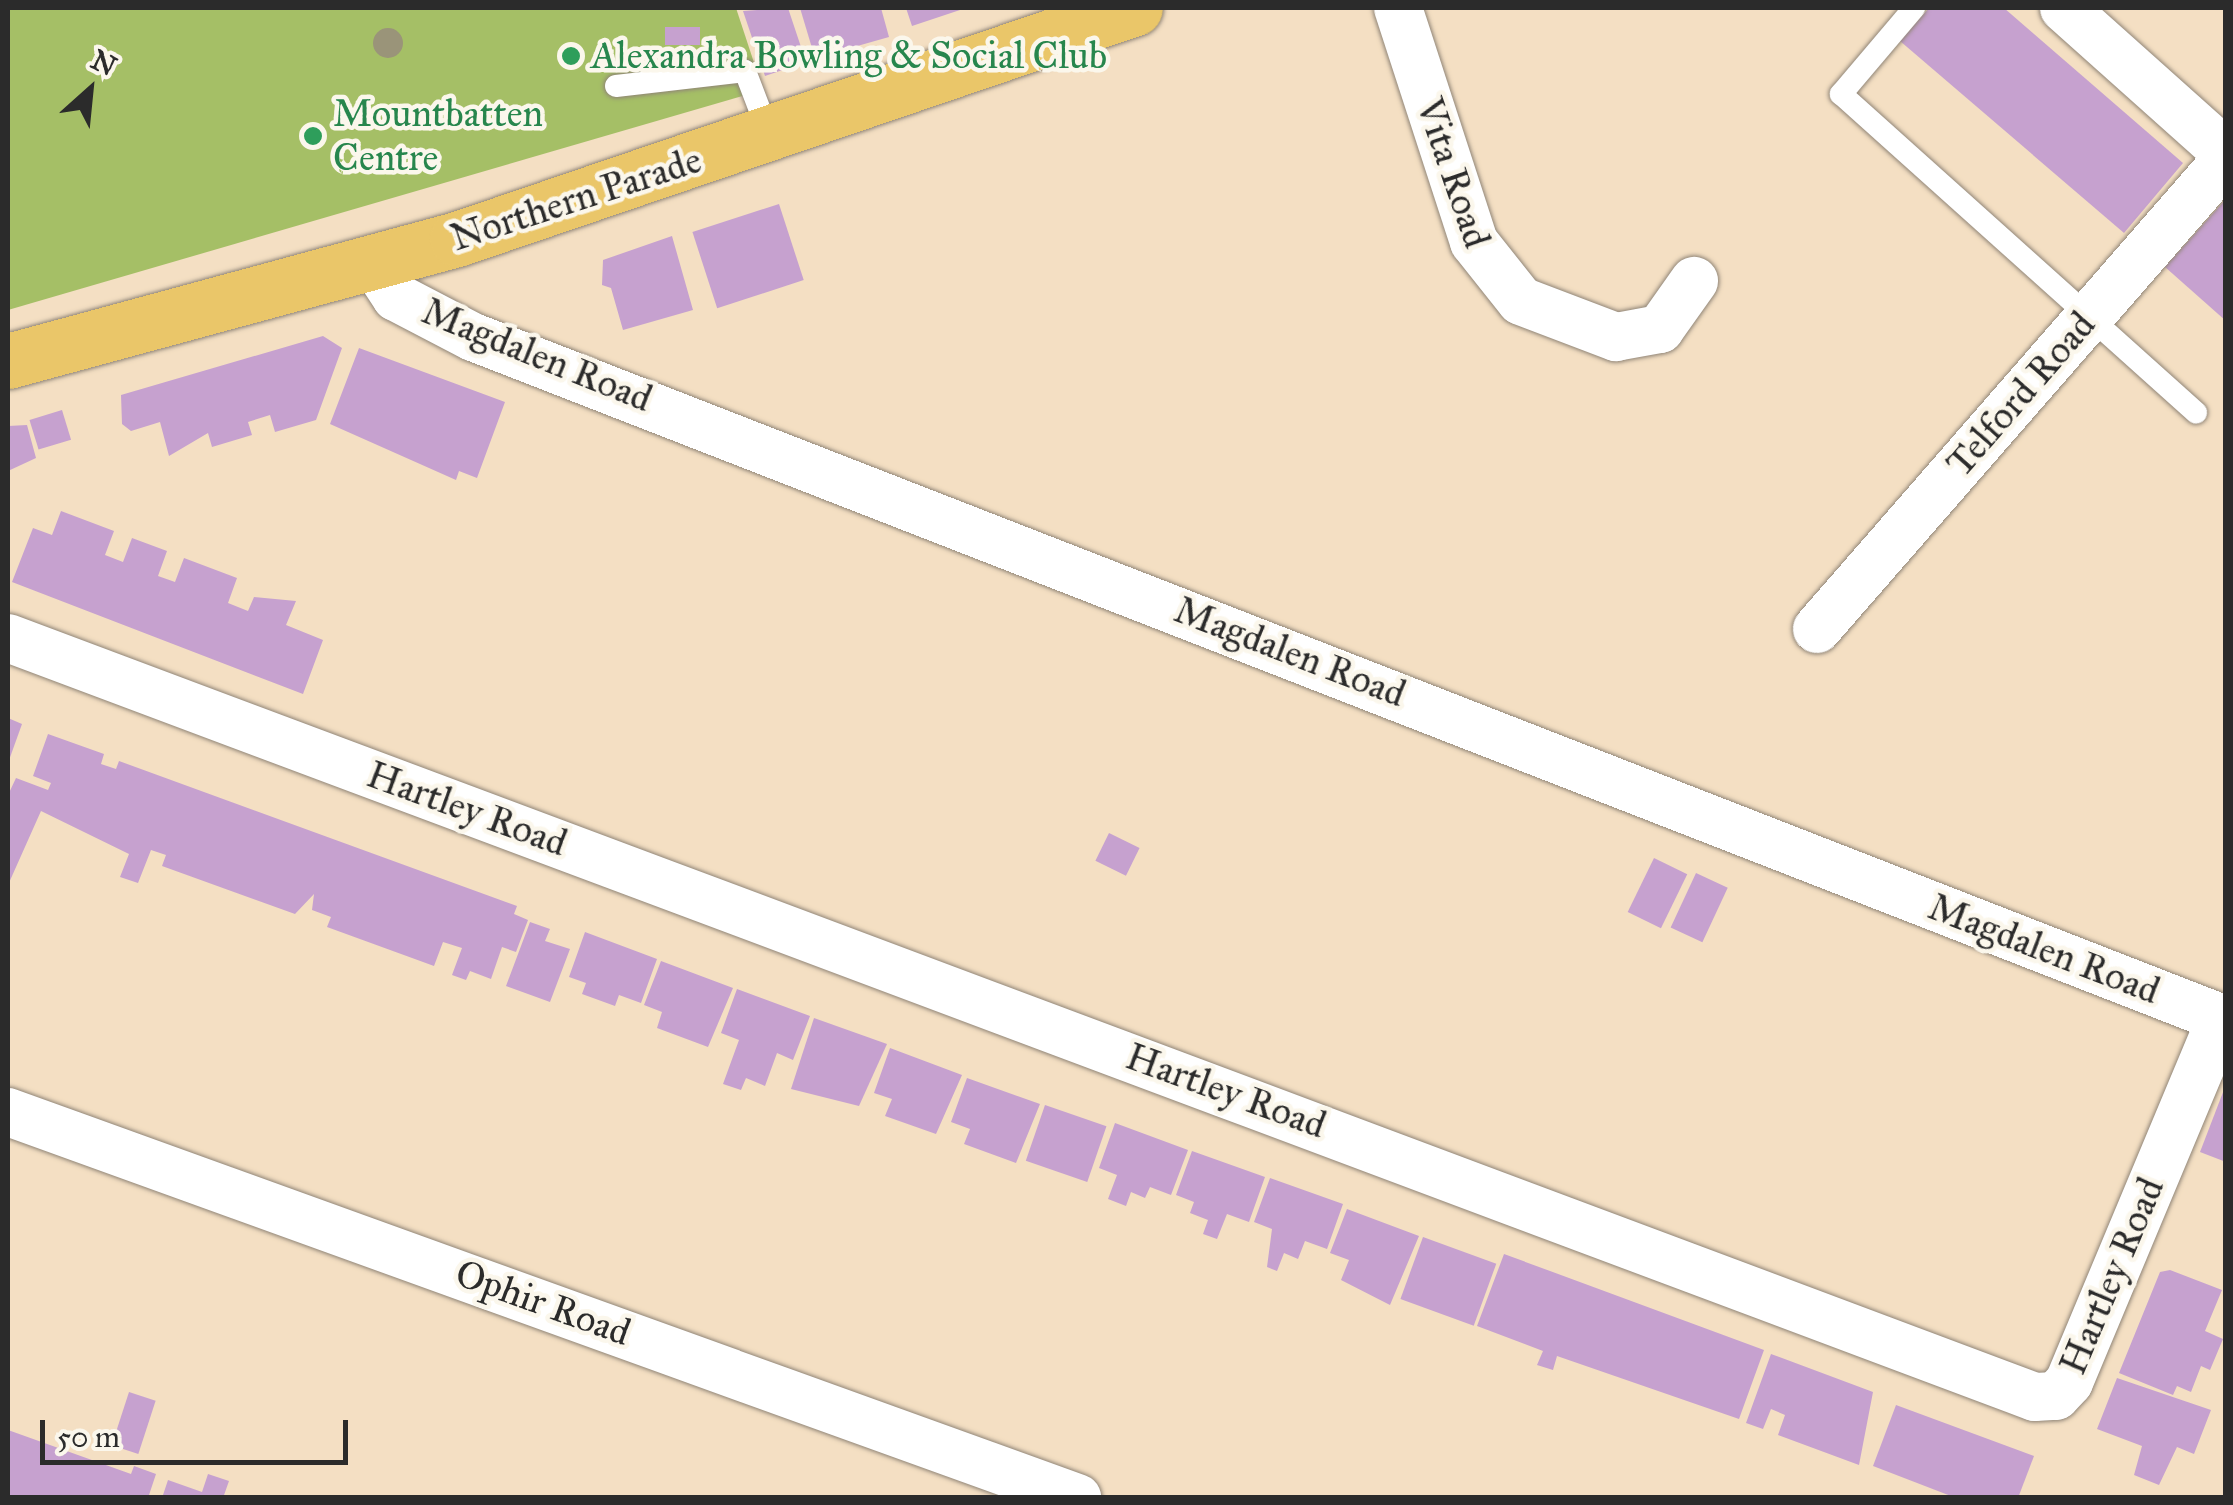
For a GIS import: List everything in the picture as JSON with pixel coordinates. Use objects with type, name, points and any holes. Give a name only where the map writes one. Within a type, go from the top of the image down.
[{"type":"main road","name":"Northern Parade","points":[[8,361],[373,262],[770,137],[1135,8]]},
{"type":"street","name":"Vita Road","points":[[1398,8],[1474,242],[1520,301],[1616,337],[1660,329],[1694,281]]},
{"type":"street","points":[[2064,8],[2226,156]]},
{"type":"street","name":"Telford Road","points":[[1817,629],[2226,156]]},
{"type":"street","name":"Magdalen Road","points":[[373,262],[396,297],[473,337],[2223,1019]]},
{"type":"street","name":"Hartley Road","points":[[8,638],[2035,1397],[2056,1396],[2069,1382],[2223,1019]]},
{"type":"street","name":"Ophir Road","points":[[8,1112],[1078,1498]]},
{"type":"lane","points":[[1914,8],[1841,94],[2196,412]]},
{"type":"lane","points":[[616,86],[745,71],[770,137]]},
{"type":"green space","name":"Mountbatten Centre","points":[[8,8],[736,8],[763,90],[8,310]]},
{"type":"building","points":[[788,8],[806,62],[765,76],[743,11]]},
{"type":"building","points":[[800,8],[881,8],[889,37],[815,58]]},
{"type":"building","points":[[906,8],[966,8],[912,26]]},
{"type":"building","points":[[1929,8],[2004,8],[2183,163],[2124,233],[1900,41]]},
{"type":"building","points":[[665,27],[700,27],[700,45],[665,45]]},
{"type":"building","points":[[2226,199],[2226,321],[2165,267]]},
{"type":"building","points":[[779,204],[804,280],[717,308],[692,232]]},
{"type":"building","points":[[672,236],[693,310],[623,330],[611,288],[602,285],[603,260]]},
{"type":"building","points":[[323,336],[342,348],[316,420],[275,432],[270,415],[248,422],[252,435],[212,447],[208,433],[169,456],[160,422],[131,431],[122,424],[121,395]]},
{"type":"building","points":[[359,348],[505,402],[477,478],[459,471],[456,480],[330,424]]},
{"type":"building","points":[[62,410],[71,440],[39,450],[29,420]]},
{"type":"building","points":[[27,425],[36,458],[8,471],[8,426]]},
{"type":"building","points":[[61,511],[114,531],[105,555],[123,562],[132,538],[167,551],[158,576],[175,582],[184,558],[237,578],[228,603],[248,611],[254,597],[296,601],[286,625],[323,640],[303,694],[12,582],[33,528],[52,535]]},
{"type":"building","points":[[8,718],[22,724],[8,763]]},
{"type":"building","points":[[48,734],[104,754],[101,764],[116,769],[119,761],[517,906],[514,914],[528,920],[516,952],[502,947],[491,979],[470,971],[466,980],[452,975],[462,948],[443,942],[434,966],[327,927],[331,917],[312,910],[314,894],[295,914],[162,866],[166,855],[151,850],[138,883],[120,877],[129,854],[41,811],[8,885],[8,795],[16,778],[48,790],[51,783],[33,776]]},
{"type":"building","points":[[1109,833],[1140,848],[1126,876],[1095,861]]},
{"type":"building","points":[[1654,858],[1687,874],[1661,928],[1628,912]]},
{"type":"building","points":[[1696,873],[1728,888],[1702,942],[1671,927]]},
{"type":"building","points":[[530,922],[550,929],[545,941],[570,949],[550,1002],[506,986]]},
{"type":"building","points":[[585,932],[657,959],[641,1003],[619,995],[615,1006],[582,994],[586,983],[569,977]]},
{"type":"building","points":[[661,961],[733,988],[708,1047],[657,1028],[662,1012],[644,1005]]},
{"type":"building","points":[[737,989],[810,1016],[793,1060],[777,1053],[765,1086],[746,1078],[741,1090],[723,1084],[739,1040],[721,1033]]},
{"type":"building","points":[[814,1018],[887,1044],[859,1106],[791,1089]]},
{"type":"building","points":[[890,1048],[962,1075],[936,1134],[885,1116],[892,1099],[874,1093]]},
{"type":"building","points":[[967,1078],[1040,1104],[1016,1163],[964,1144],[970,1129],[951,1122]]},
{"type":"building","points":[[2226,1087],[2226,1162],[2200,1152]]},
{"type":"building","points":[[1045,1105],[1106,1126],[1087,1182],[1026,1161]]},
{"type":"building","points":[[1115,1123],[1188,1150],[1171,1195],[1150,1187],[1145,1198],[1131,1192],[1126,1206],[1108,1199],[1117,1175],[1099,1168]]},
{"type":"building","points":[[1192,1151],[1265,1177],[1249,1222],[1227,1214],[1217,1239],[1203,1234],[1208,1220],[1190,1213],[1194,1202],[1176,1195]]},
{"type":"building","points":[[1270,1178],[1343,1204],[1327,1249],[1305,1241],[1298,1259],[1284,1253],[1277,1271],[1267,1267],[1272,1229],[1254,1222]]},
{"type":"building","points":[[1347,1209],[1419,1236],[1390,1305],[1341,1280],[1349,1260],[1330,1253]]},
{"type":"building","points":[[1423,1237],[1496,1264],[1474,1326],[1400,1299]]},
{"type":"building","points":[[1504,1254],[1764,1350],[1739,1419],[1557,1356],[1553,1370],[1537,1365],[1543,1351],[1477,1326]]},
{"type":"building","points":[[2170,1270],[2222,1290],[2205,1331],[2223,1339],[2210,1370],[2201,1366],[2191,1392],[2177,1386],[2173,1395],[2119,1373],[2160,1272]]},
{"type":"building","points":[[1771,1354],[1873,1392],[1859,1465],[1778,1435],[1785,1415],[1771,1409],[1763,1429],[1746,1423]]},
{"type":"building","points":[[2117,1378],[2211,1410],[2194,1454],[2177,1447],[2159,1485],[2134,1475],[2142,1446],[2097,1429]]},
{"type":"building","points":[[129,1392],[156,1401],[138,1454],[112,1445]]},
{"type":"building","points":[[1896,1405],[2034,1456],[2018,1498],[1956,1498],[1873,1466]]},
{"type":"building","points":[[8,1430],[131,1474],[134,1466],[156,1474],[148,1498],[8,1498]]},
{"type":"building","points":[[208,1474],[229,1481],[223,1498],[162,1498],[168,1480],[202,1492]]},
{"type":"place","name":"Alexandra Bowling & Social Club","points":[[571,56]]},
{"type":"place","name":"Mountbatten Centre","points":[[313,136]]}]
